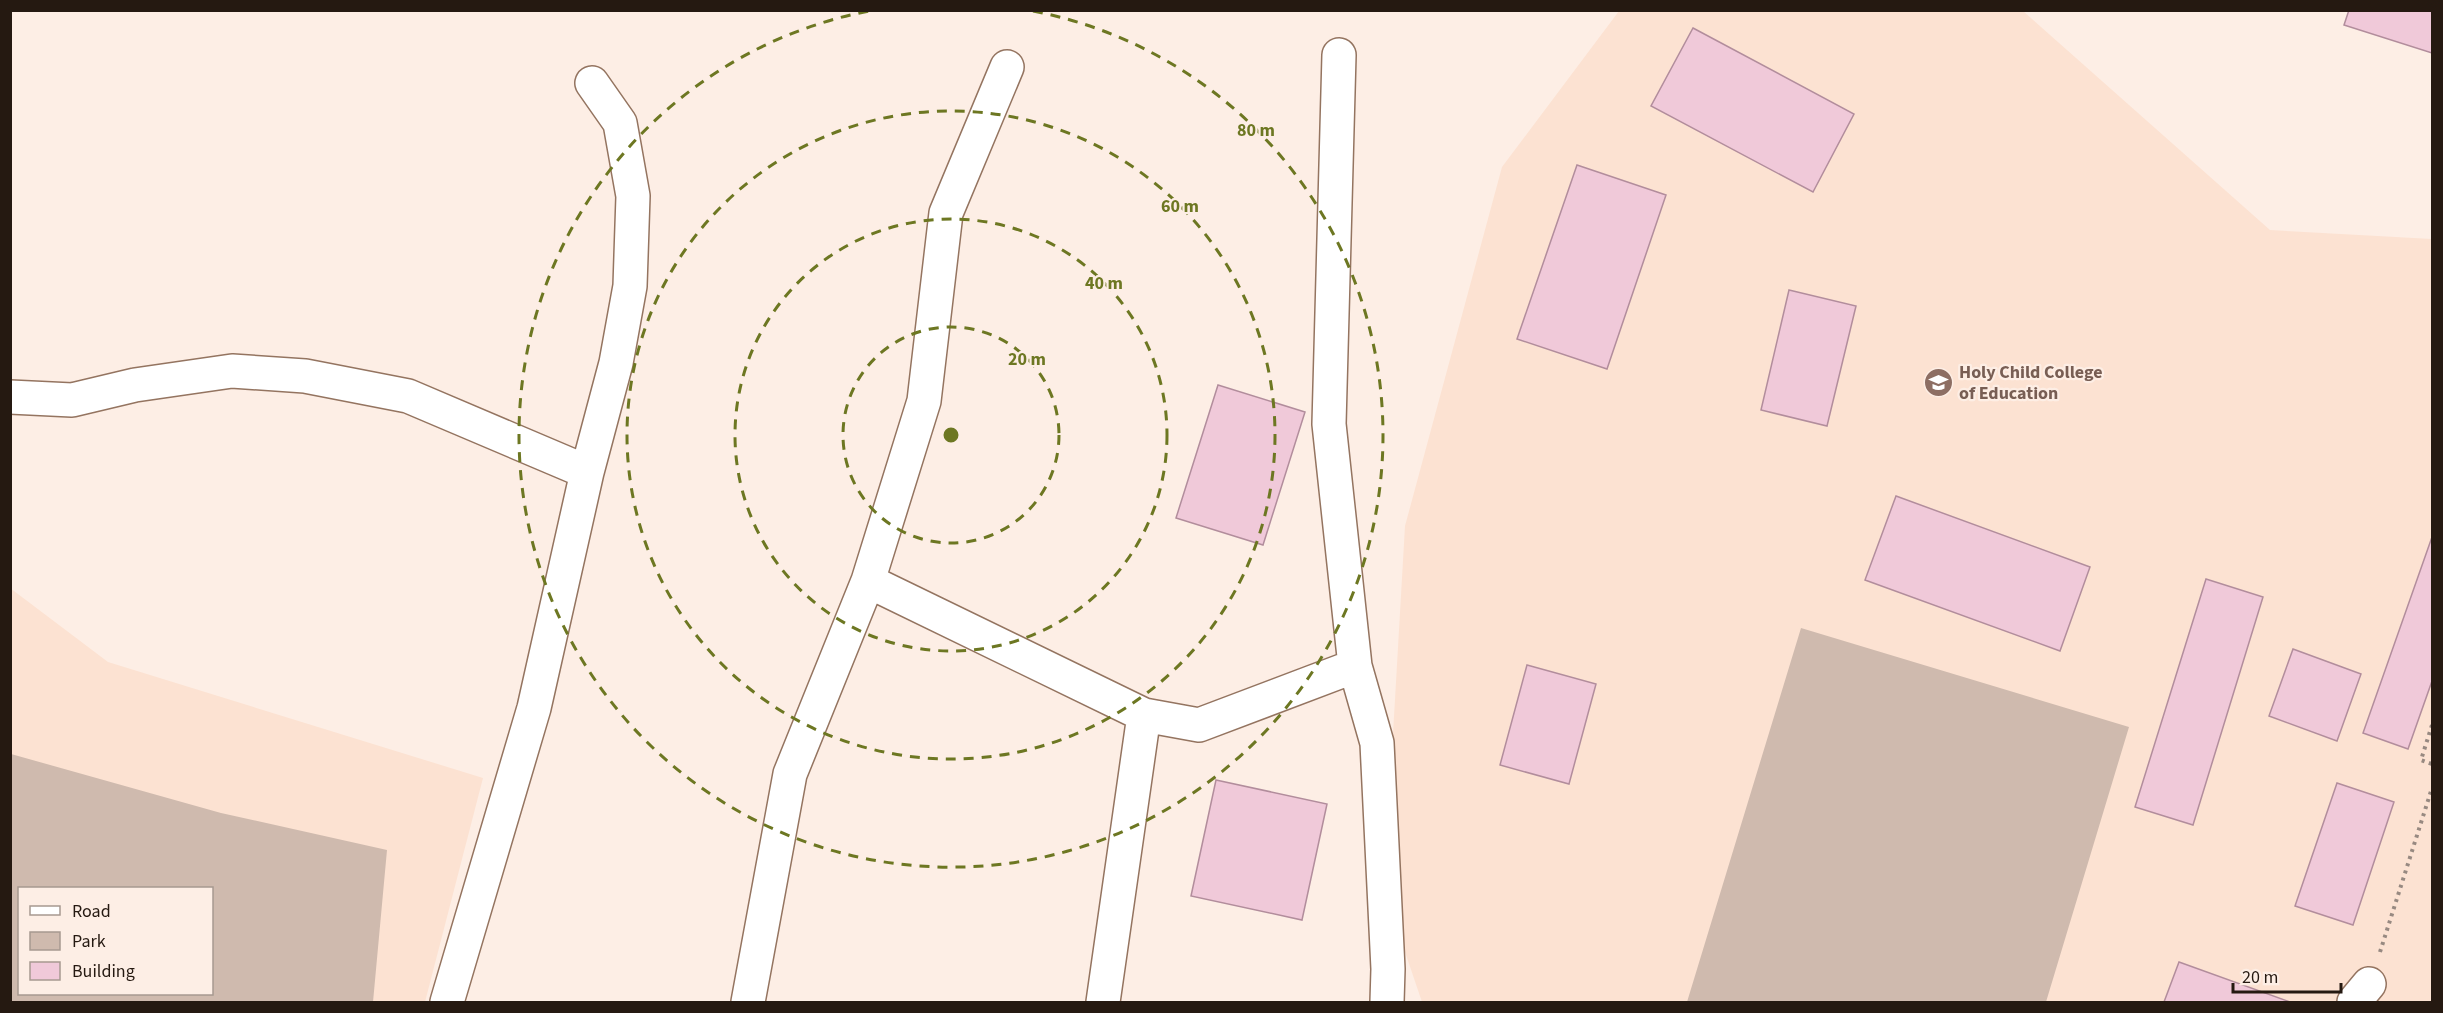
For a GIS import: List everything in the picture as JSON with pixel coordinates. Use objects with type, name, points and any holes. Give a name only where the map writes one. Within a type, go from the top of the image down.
[{"type":"street","points":[[1339,55],[1329,424],[1355,666],[1377,743],[1388,969],[1387,1002]]},
{"type":"street","points":[[748,1002],[790,774],[868,581],[924,401],[946,213],[1007,67]]},
{"type":"street","points":[[447,1002],[534,708],[587,472],[616,363],[630,286],[633,195],[620,123],[592,83]]},
{"type":"street","points":[[10,397],[72,400],[135,385],[232,371],[305,376],[408,396],[587,472]]},
{"type":"street","points":[[868,581],[1144,715],[1199,725],[1355,666]]},
{"type":"street","points":[[1103,1002],[1144,715]]},
{"type":"path","points":[[2433,725],[2421,760],[2433,764]]},
{"type":"path","points":[[2361,993],[2433,788]]},
{"type":"shaded area","name":"Holy Child College of Education","points":[[1619,11],[2023,11],[2270,230],[2432,239],[2432,1002],[1422,1002],[1384,890],[1405,526],[1502,167]]},
{"type":"shaded area","points":[[10,588],[108,662],[483,778],[425,1002],[11,1002]]},
{"type":"green space","points":[[1801,628],[2129,727],[2046,1002],[1687,1002]]},
{"type":"green space","points":[[11,754],[221,813],[387,850],[373,1002],[11,1002]]},
{"type":"building","points":[[2349,10],[2432,10],[2432,53],[2344,25]]},
{"type":"building","points":[[1693,28],[1854,114],[1813,192],[1651,106]]},
{"type":"building","points":[[1577,165],[1666,195],[1607,369],[1517,339]]},
{"type":"building","points":[[1789,290],[1856,306],[1827,426],[1761,410]]},
{"type":"building","points":[[1218,385],[1305,412],[1263,545],[1176,518]]},
{"type":"building","points":[[1896,496],[2090,567],[2060,651],[1865,580]]},
{"type":"building","points":[[2432,537],[2432,681],[2408,749],[2363,733]]},
{"type":"building","points":[[2206,579],[2263,597],[2193,825],[2135,807]]},
{"type":"building","points":[[2293,649],[2361,674],[2337,741],[2269,716]]},
{"type":"building","points":[[1527,665],[1596,684],[1569,784],[1500,765]]},
{"type":"building","points":[[1216,780],[1327,804],[1302,920],[1191,896]]},
{"type":"building","points":[[2337,783],[2394,802],[2353,925],[2295,906]]},
{"type":"building","points":[[2179,962],[2290,1002],[2164,1002]]},
{"type":"place","name":"Holy Child College of Education","points":[[1938,382]]}]
